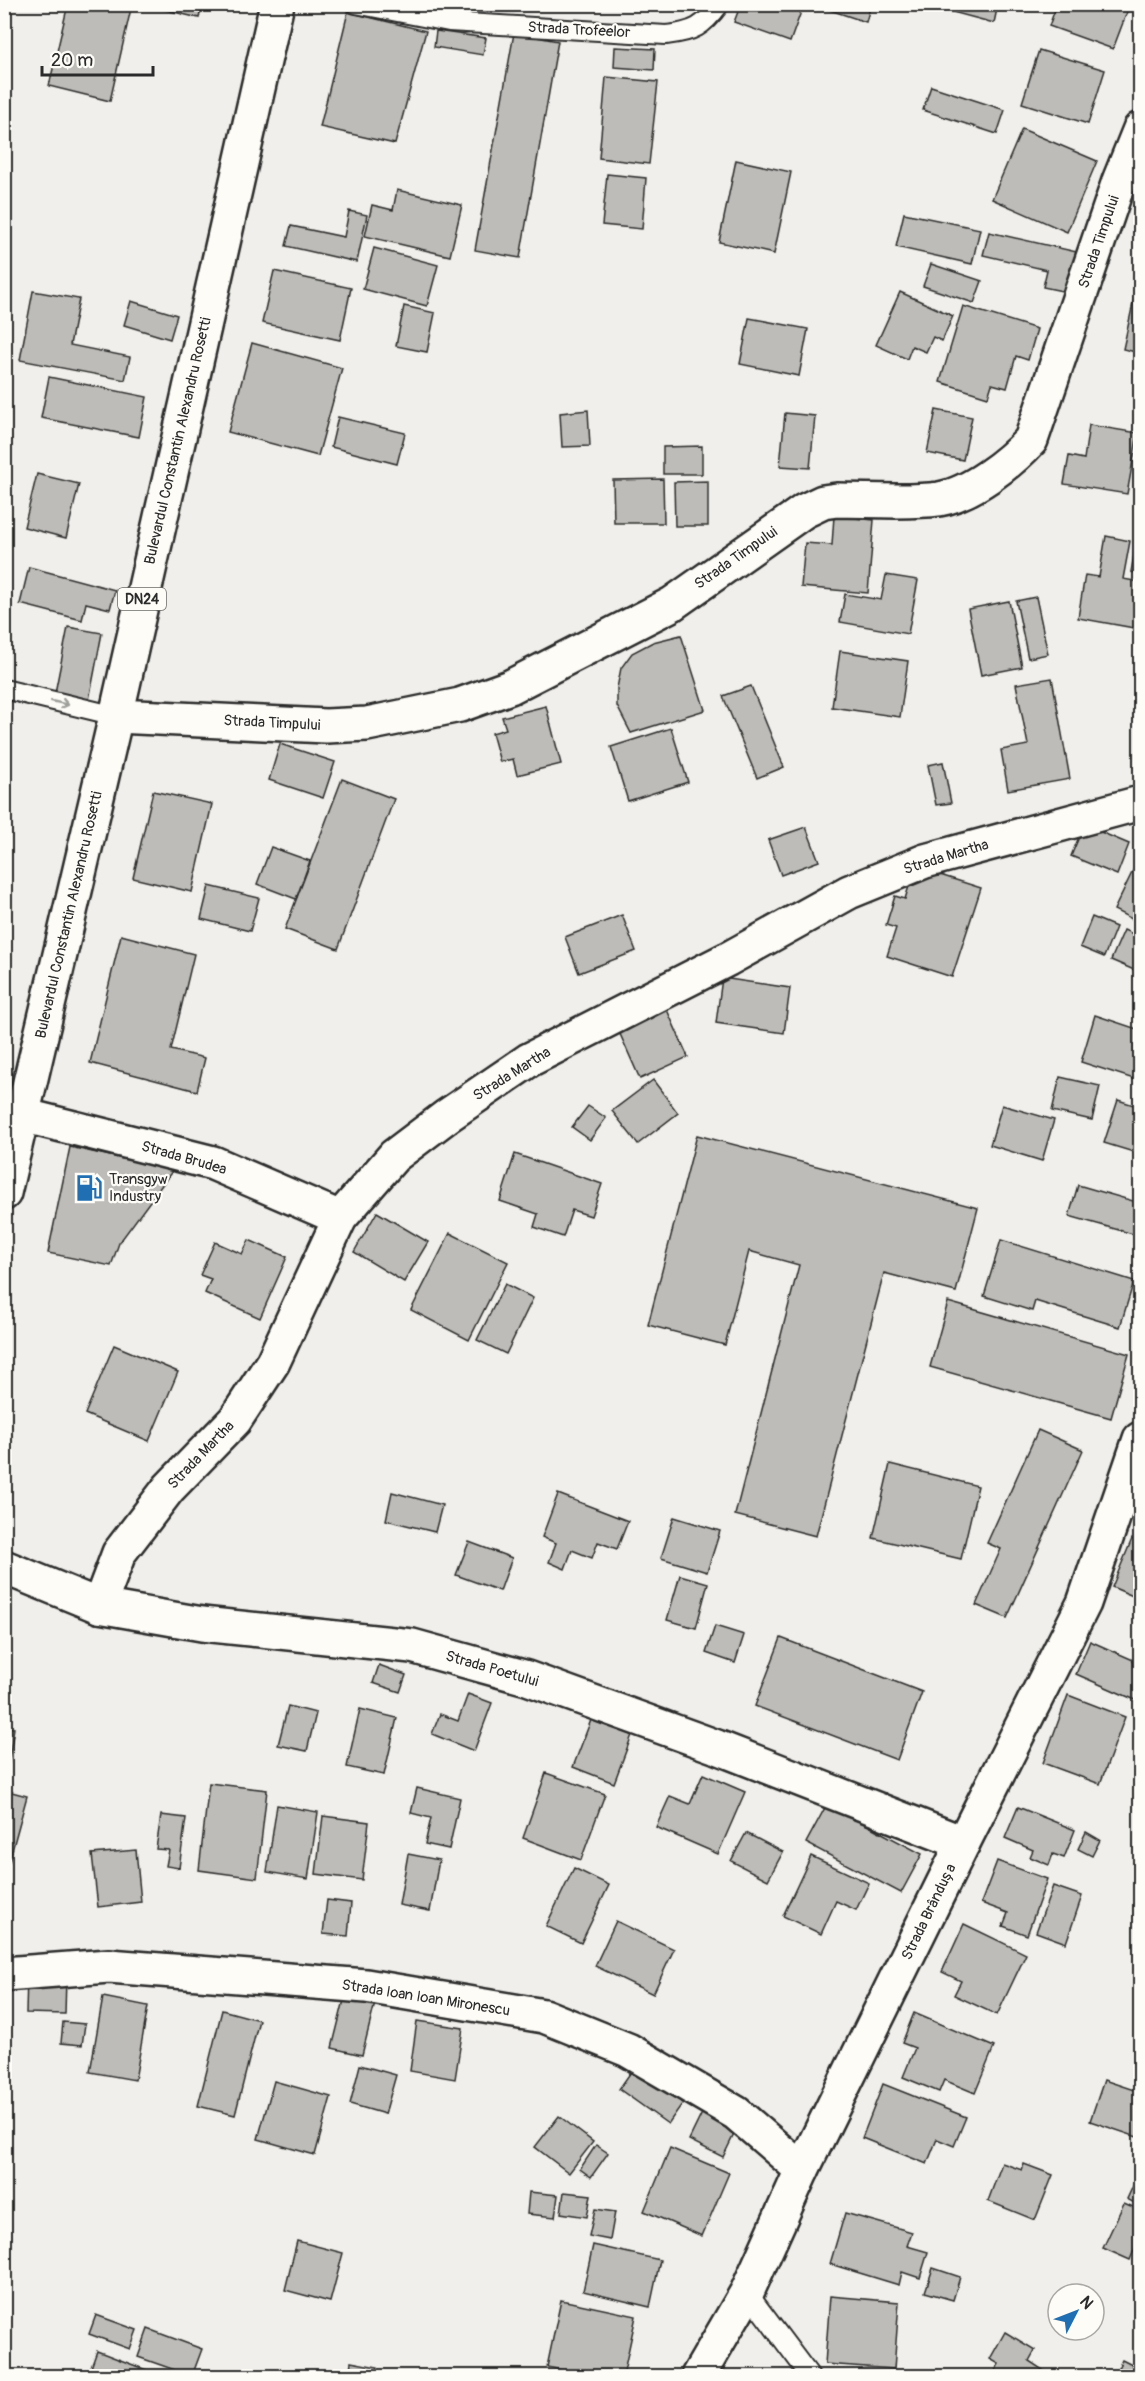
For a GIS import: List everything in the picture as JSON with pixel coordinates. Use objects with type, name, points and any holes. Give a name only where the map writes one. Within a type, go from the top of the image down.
[{"type":"street","name":"Bulevardul Constantin Alexandru Rosetti","points":[[4,1193],[116,716],[277,4]]},
{"type":"street","name":"Strada Timpului","points":[[116,716],[326,726],[367,724],[460,705],[510,687],[672,604],[804,511],[823,502],[939,499],[961,492],[1013,459],[1031,440],[1119,181],[1140,129]]},
{"type":"street","name":"Strada Martha","points":[[99,1606],[119,1553],[169,1488],[235,1420],[273,1362],[340,1218],[394,1156],[447,1116],[529,1060],[728,959],[849,892],[925,861],[1140,803]]},
{"type":"street","name":"Strada Brudea","points":[[22,1115],[213,1163],[340,1218]]},
{"type":"street","name":"Strada Brândușa","points":[[698,2376],[747,2292],[802,2170],[1084,1603],[1140,1439]]},
{"type":"street","name":"Strada Poetului","points":[[4,1567],[99,1606],[202,1624],[412,1646],[527,1678],[706,1743],[963,1843]]},
{"type":"street","name":"Strada Ioan Ioan Mironescu","points":[[4,1974],[109,1966],[366,1986],[544,2016],[628,2050],[736,2113],[802,2170]]},
{"type":"lane","name":"Strada Trofeelor","points":[[356,4],[449,22],[666,35],[685,33],[701,27],[720,4]]},
{"type":"lane","points":[[4,689],[116,716]]},
{"type":"lane","points":[[747,2292],[810,2376]]},
{"type":"building","points":[[68,4],[132,4],[110,101],[49,86]]},
{"type":"building","points":[[141,4],[202,4],[199,18]]},
{"type":"building","points":[[741,4],[790,4],[802,9],[790,42],[734,22]]},
{"type":"building","points":[[832,4],[871,4],[866,22],[830,10]]},
{"type":"building","points":[[946,4],[998,4],[994,23],[945,10]]},
{"type":"building","points":[[1057,4],[1130,4],[1113,49],[1049,26]]},
{"type":"building","points":[[348,12],[426,31],[395,144],[320,127]]},
{"type":"building","points":[[436,31],[486,38],[483,55],[434,47]]},
{"type":"building","points":[[514,33],[558,41],[520,258],[475,250]]},
{"type":"building","points":[[615,47],[655,49],[654,70],[614,67]]},
{"type":"building","points":[[1039,50],[1105,70],[1088,124],[1022,103]]},
{"type":"building","points":[[606,77],[658,82],[649,164],[599,158]]},
{"type":"building","points":[[931,86],[1005,110],[997,134],[923,110]]},
{"type":"building","points":[[1022,129],[1097,161],[1067,232],[992,199]]},
{"type":"building","points":[[736,160],[791,172],[774,254],[719,242]]},
{"type":"building","points":[[607,174],[646,178],[642,229],[602,225]]},
{"type":"building","points":[[397,190],[462,205],[450,256],[365,236],[372,205],[393,210]]},
{"type":"building","points":[[349,211],[367,215],[357,262],[286,246],[291,226],[344,237]]},
{"type":"building","points":[[904,213],[980,229],[972,264],[896,247]]},
{"type":"building","points":[[989,232],[1081,253],[1072,293],[1043,287],[1047,270],[983,255]]},
{"type":"building","points":[[374,248],[438,265],[427,306],[363,289]]},
{"type":"building","points":[[931,264],[982,281],[974,303],[923,286]]},
{"type":"building","points":[[274,271],[351,288],[340,340],[262,323]]},
{"type":"building","points":[[33,291],[79,299],[70,345],[130,357],[125,380],[20,360]]},
{"type":"building","points":[[900,292],[953,316],[942,341],[933,337],[926,352],[912,346],[907,359],[876,345]]},
{"type":"building","points":[[1134,299],[1140,301],[1140,353],[1123,349]]},
{"type":"building","points":[[131,301],[177,315],[170,339],[124,325]]},
{"type":"building","points":[[404,306],[435,313],[427,352],[396,346]]},
{"type":"building","points":[[963,306],[1037,329],[1028,360],[1016,356],[1007,388],[992,384],[988,397],[940,382]]},
{"type":"building","points":[[749,318],[808,329],[799,376],[740,364]]},
{"type":"building","points":[[252,343],[342,368],[318,456],[228,432]]},
{"type":"building","points":[[49,377],[147,397],[139,437],[41,418]]},
{"type":"building","points":[[1140,385],[1140,414],[1135,412]]},
{"type":"building","points":[[588,410],[590,446],[562,447],[560,413]]},
{"type":"building","points":[[936,410],[972,417],[963,460],[927,453]]},
{"type":"building","points":[[785,413],[815,416],[810,468],[780,466]]},
{"type":"building","points":[[338,417],[405,433],[397,464],[331,447]]},
{"type":"building","points":[[1089,425],[1138,433],[1127,494],[1064,484],[1069,456],[1084,459]]},
{"type":"building","points":[[702,446],[702,474],[663,474],[663,447]]},
{"type":"building","points":[[37,474],[79,484],[66,538],[24,527]]},
{"type":"building","points":[[663,479],[664,523],[614,523],[613,480]]},
{"type":"building","points":[[708,481],[708,526],[675,526],[674,482]]},
{"type":"building","points":[[834,516],[874,520],[868,593],[801,587],[805,543],[832,545]]},
{"type":"building","points":[[1140,527],[1140,574],[1131,572]]},
{"type":"building","points":[[1106,536],[1130,541],[1123,579],[1140,582],[1140,629],[1078,618],[1085,575],[1099,577]]},
{"type":"building","points":[[29,567],[115,590],[110,609],[86,603],[82,620],[20,604]]},
{"type":"building","points":[[886,575],[918,580],[908,634],[840,622],[845,594],[881,600]]},
{"type":"building","points":[[1036,597],[1048,654],[1028,658],[1016,601]]},
{"type":"building","points":[[1009,601],[1022,667],[981,675],[968,609]]},
{"type":"building","points":[[68,627],[102,633],[89,700],[55,693]]},
{"type":"building","points":[[681,635],[705,710],[631,733],[617,706],[617,688],[621,668],[632,653],[653,642]]},
{"type":"building","points":[[840,651],[908,661],[900,717],[832,707]]},
{"type":"building","points":[[1052,678],[1070,779],[1008,790],[1001,750],[1028,745],[1016,684]]},
{"type":"building","points":[[751,686],[784,767],[757,778],[723,696]]},
{"type":"building","points":[[546,706],[561,764],[517,775],[513,759],[500,762],[492,733],[506,729],[502,717]]},
{"type":"building","points":[[671,728],[688,782],[628,801],[611,747]]},
{"type":"building","points":[[280,744],[335,762],[323,798],[269,780]]},
{"type":"building","points":[[943,762],[951,803],[936,805],[928,765]]},
{"type":"building","points":[[342,779],[394,799],[338,949],[285,929]]},
{"type":"building","points":[[153,791],[212,804],[192,892],[133,878]]},
{"type":"building","points":[[1084,825],[1129,844],[1117,875],[1071,856]]},
{"type":"building","points":[[806,827],[819,861],[781,875],[768,840]]},
{"type":"building","points":[[271,847],[310,861],[296,899],[257,884]]},
{"type":"building","points":[[1140,856],[1140,923],[1114,910]]},
{"type":"building","points":[[915,867],[981,888],[952,977],[887,956],[896,928],[886,925],[895,896],[905,899]]},
{"type":"building","points":[[209,886],[259,898],[250,931],[201,919]]},
{"type":"building","points":[[622,915],[636,951],[579,973],[565,937]]},
{"type":"building","points":[[1092,917],[1116,927],[1104,957],[1080,947]]},
{"type":"building","points":[[1124,930],[1140,937],[1140,955],[1134,970],[1111,960]]},
{"type":"building","points":[[121,935],[194,954],[171,1050],[205,1058],[197,1091],[90,1063]]},
{"type":"building","points":[[722,978],[790,988],[784,1033],[716,1023]]},
{"type":"building","points":[[664,1003],[688,1057],[640,1079],[616,1025]]},
{"type":"building","points":[[1095,1015],[1140,1030],[1140,1081],[1081,1062]]},
{"type":"building","points":[[1060,1077],[1100,1086],[1092,1120],[1052,1111]]},
{"type":"building","points":[[653,1080],[678,1113],[638,1144],[612,1111]]},
{"type":"building","points":[[1118,1100],[1140,1107],[1140,1154],[1104,1143]]},
{"type":"building","points":[[1002,1105],[1054,1120],[1042,1161],[990,1145]]},
{"type":"building","points":[[588,1106],[606,1118],[590,1140],[572,1127]]},
{"type":"building","points":[[697,1135],[978,1208],[956,1292],[884,1273],[816,1536],[735,1515],[799,1265],[749,1251],[725,1345],[648,1325]]},
{"type":"building","points":[[70,1147],[173,1170],[119,1243],[111,1266],[48,1253]]},
{"type":"building","points":[[515,1154],[602,1184],[591,1216],[572,1210],[563,1237],[534,1227],[538,1214],[500,1201]]},
{"type":"building","points":[[1078,1185],[1140,1203],[1140,1236],[1069,1216]]},
{"type":"building","points":[[377,1212],[428,1242],[404,1282],[354,1252]]},
{"type":"building","points":[[450,1233],[508,1262],[469,1340],[411,1310]]},
{"type":"building","points":[[249,1240],[287,1257],[260,1318],[205,1293],[211,1279],[200,1275],[215,1242],[242,1254]]},
{"type":"building","points":[[1001,1240],[1134,1281],[1120,1327],[1035,1301],[1032,1311],[984,1296]]},
{"type":"building","points":[[505,1284],[533,1298],[506,1354],[477,1340]]},
{"type":"building","points":[[948,1302],[1129,1354],[1111,1418],[930,1367]]},
{"type":"building","points":[[114,1345],[178,1372],[149,1441],[85,1414]]},
{"type":"building","points":[[1038,1430],[1083,1450],[1007,1618],[976,1605],[1001,1549],[987,1543]]},
{"type":"building","points":[[890,1464],[978,1486],[961,1559],[873,1538]]},
{"type":"building","points":[[392,1492],[442,1505],[435,1532],[386,1520]]},
{"type":"building","points":[[558,1494],[628,1521],[617,1549],[598,1542],[592,1558],[572,1550],[565,1569],[549,1562],[556,1543],[542,1537]]},
{"type":"building","points":[[674,1517],[720,1531],[707,1572],[661,1558]]},
{"type":"building","points":[[1132,1539],[1140,1543],[1140,1599],[1112,1587]]},
{"type":"building","points":[[469,1542],[512,1558],[500,1591],[456,1575]]},
{"type":"building","points":[[680,1575],[708,1583],[696,1628],[667,1620]]},
{"type":"building","points":[[715,1626],[744,1635],[735,1663],[706,1653]]},
{"type":"building","points":[[781,1638],[922,1692],[897,1760],[755,1706]]},
{"type":"building","points":[[1090,1641],[1140,1663],[1140,1702],[1076,1674]]},
{"type":"building","points":[[379,1665],[406,1675],[400,1692],[373,1683]]},
{"type":"building","points":[[468,1694],[492,1703],[474,1751],[432,1734],[440,1714],[458,1721]]},
{"type":"building","points":[[1068,1695],[1125,1717],[1100,1784],[1043,1763]]},
{"type":"building","points":[[288,1706],[316,1713],[307,1751],[278,1745]]},
{"type":"building","points":[[360,1709],[397,1718],[384,1775],[347,1767]]},
{"type":"building","points":[[591,1720],[632,1735],[614,1783],[573,1767]]},
{"type":"building","points":[[4,1727],[14,1728],[6,1779],[4,1779]]},
{"type":"building","points":[[546,1773],[605,1794],[581,1860],[523,1838]]},
{"type":"building","points":[[703,1774],[745,1792],[718,1854],[656,1827],[670,1796],[690,1804]]},
{"type":"building","points":[[209,1783],[267,1790],[257,1878],[199,1870]]},
{"type":"building","points":[[417,1788],[460,1798],[449,1849],[425,1844],[431,1818],[411,1813]]},
{"type":"building","points":[[4,1790],[27,1796],[4,1880]]},
{"type":"building","points":[[827,1804],[922,1854],[901,1893],[806,1843]]},
{"type":"building","points":[[277,1805],[318,1812],[308,1879],[267,1872]]},
{"type":"building","points":[[1018,1807],[1075,1830],[1064,1858],[1053,1854],[1049,1865],[1030,1857],[1033,1850],[1005,1838]]},
{"type":"building","points":[[161,1815],[186,1818],[179,1868],[166,1866],[169,1850],[156,1849]]},
{"type":"building","points":[[323,1816],[369,1822],[362,1880],[316,1874]]},
{"type":"building","points":[[1086,1832],[1100,1840],[1092,1856],[1078,1849]]},
{"type":"building","points":[[746,1833],[783,1852],[768,1880],[731,1861]]},
{"type":"building","points":[[136,1850],[141,1902],[98,1907],[92,1854]]},
{"type":"building","points":[[408,1854],[439,1860],[430,1911],[399,1905]]},
{"type":"building","points":[[811,1856],[869,1883],[856,1910],[836,1901],[821,1934],[783,1916]]},
{"type":"building","points":[[997,1861],[1047,1879],[1027,1935],[1003,1926],[1008,1913],[981,1903]]},
{"type":"building","points":[[574,1868],[609,1885],[581,1943],[546,1926]]},
{"type":"building","points":[[1053,1886],[1082,1896],[1066,1943],[1036,1932]]},
{"type":"building","points":[[327,1900],[351,1903],[348,1936],[323,1934]]},
{"type":"building","points":[[616,1921],[674,1949],[653,1994],[595,1966]]},
{"type":"building","points":[[964,1924],[1026,1954],[997,2015],[954,1995],[961,1981],[942,1972]]},
{"type":"building","points":[[27,1976],[66,1977],[65,2014],[26,2013]]},
{"type":"building","points":[[347,1988],[377,1995],[362,2055],[332,2048]]},
{"type":"building","points":[[103,1997],[148,2006],[135,2080],[90,2072]]},
{"type":"building","points":[[222,2010],[259,2020],[235,2115],[198,2106]]},
{"type":"building","points":[[914,2013],[994,2047],[975,2093],[944,2080],[939,2092],[903,2077],[915,2048],[902,2043]]},
{"type":"building","points":[[417,2021],[463,2028],[455,2079],[410,2071]]},
{"type":"building","points":[[63,2022],[85,2024],[82,2045],[61,2043]]},
{"type":"building","points":[[640,2059],[689,2094],[668,2124],[619,2089]]},
{"type":"building","points":[[360,2065],[396,2075],[385,2114],[350,2104]]},
{"type":"building","points":[[1104,2080],[1140,2092],[1140,2138],[1090,2121]]},
{"type":"building","points":[[274,2081],[331,2097],[315,2155],[258,2139]]},
{"type":"building","points":[[883,2084],[966,2117],[954,2146],[937,2139],[927,2164],[862,2138]]},
{"type":"building","points":[[706,2105],[740,2122],[723,2157],[689,2140]]},
{"type":"building","points":[[559,2116],[593,2142],[569,2173],[535,2147]]},
{"type":"building","points":[[596,2145],[608,2153],[591,2177],[580,2169]]},
{"type":"building","points":[[670,2148],[729,2173],[702,2236],[644,2211]]},
{"type":"building","points":[[1002,2163],[1022,2170],[1024,2164],[1053,2175],[1035,2220],[988,2201]]},
{"type":"building","points":[[1140,2171],[1140,2206],[1127,2199]]},
{"type":"building","points":[[529,2192],[558,2195],[555,2217],[527,2214]]},
{"type":"building","points":[[564,2192],[591,2195],[587,2217],[561,2213]]},
{"type":"building","points":[[1124,2203],[1140,2210],[1140,2236],[1130,2260],[1103,2248]]},
{"type":"building","points":[[595,2209],[615,2212],[610,2240],[589,2236]]},
{"type":"building","points":[[845,2213],[912,2232],[907,2246],[928,2252],[920,2278],[902,2272],[899,2285],[830,2264]]},
{"type":"building","points":[[297,2241],[343,2253],[330,2302],[285,2290]]},
{"type":"building","points":[[593,2245],[660,2260],[650,2307],[583,2291]]},
{"type":"building","points":[[933,2268],[960,2277],[953,2300],[925,2292]]},
{"type":"building","points":[[830,2296],[899,2302],[894,2369],[825,2364]]},
{"type":"building","points":[[561,2300],[636,2316],[623,2376],[592,2376],[547,2367]]},
{"type":"building","points":[[96,2315],[137,2330],[130,2349],[89,2334]]},
{"type":"building","points":[[148,2329],[202,2349],[192,2376],[138,2357]]},
{"type":"building","points":[[1005,2332],[1035,2350],[1029,2361],[1052,2376],[992,2376],[999,2364],[990,2359]]},
{"type":"building","points":[[97,2351],[162,2376],[88,2376]]},
{"type":"building","points":[[1122,2360],[1140,2369],[1140,2376],[1114,2376]]},
{"type":"building","points":[[351,2362],[378,2367],[376,2376],[349,2376]]},
{"type":"place","name":"Transgyw Industry","points":[[89,1188]]}]
